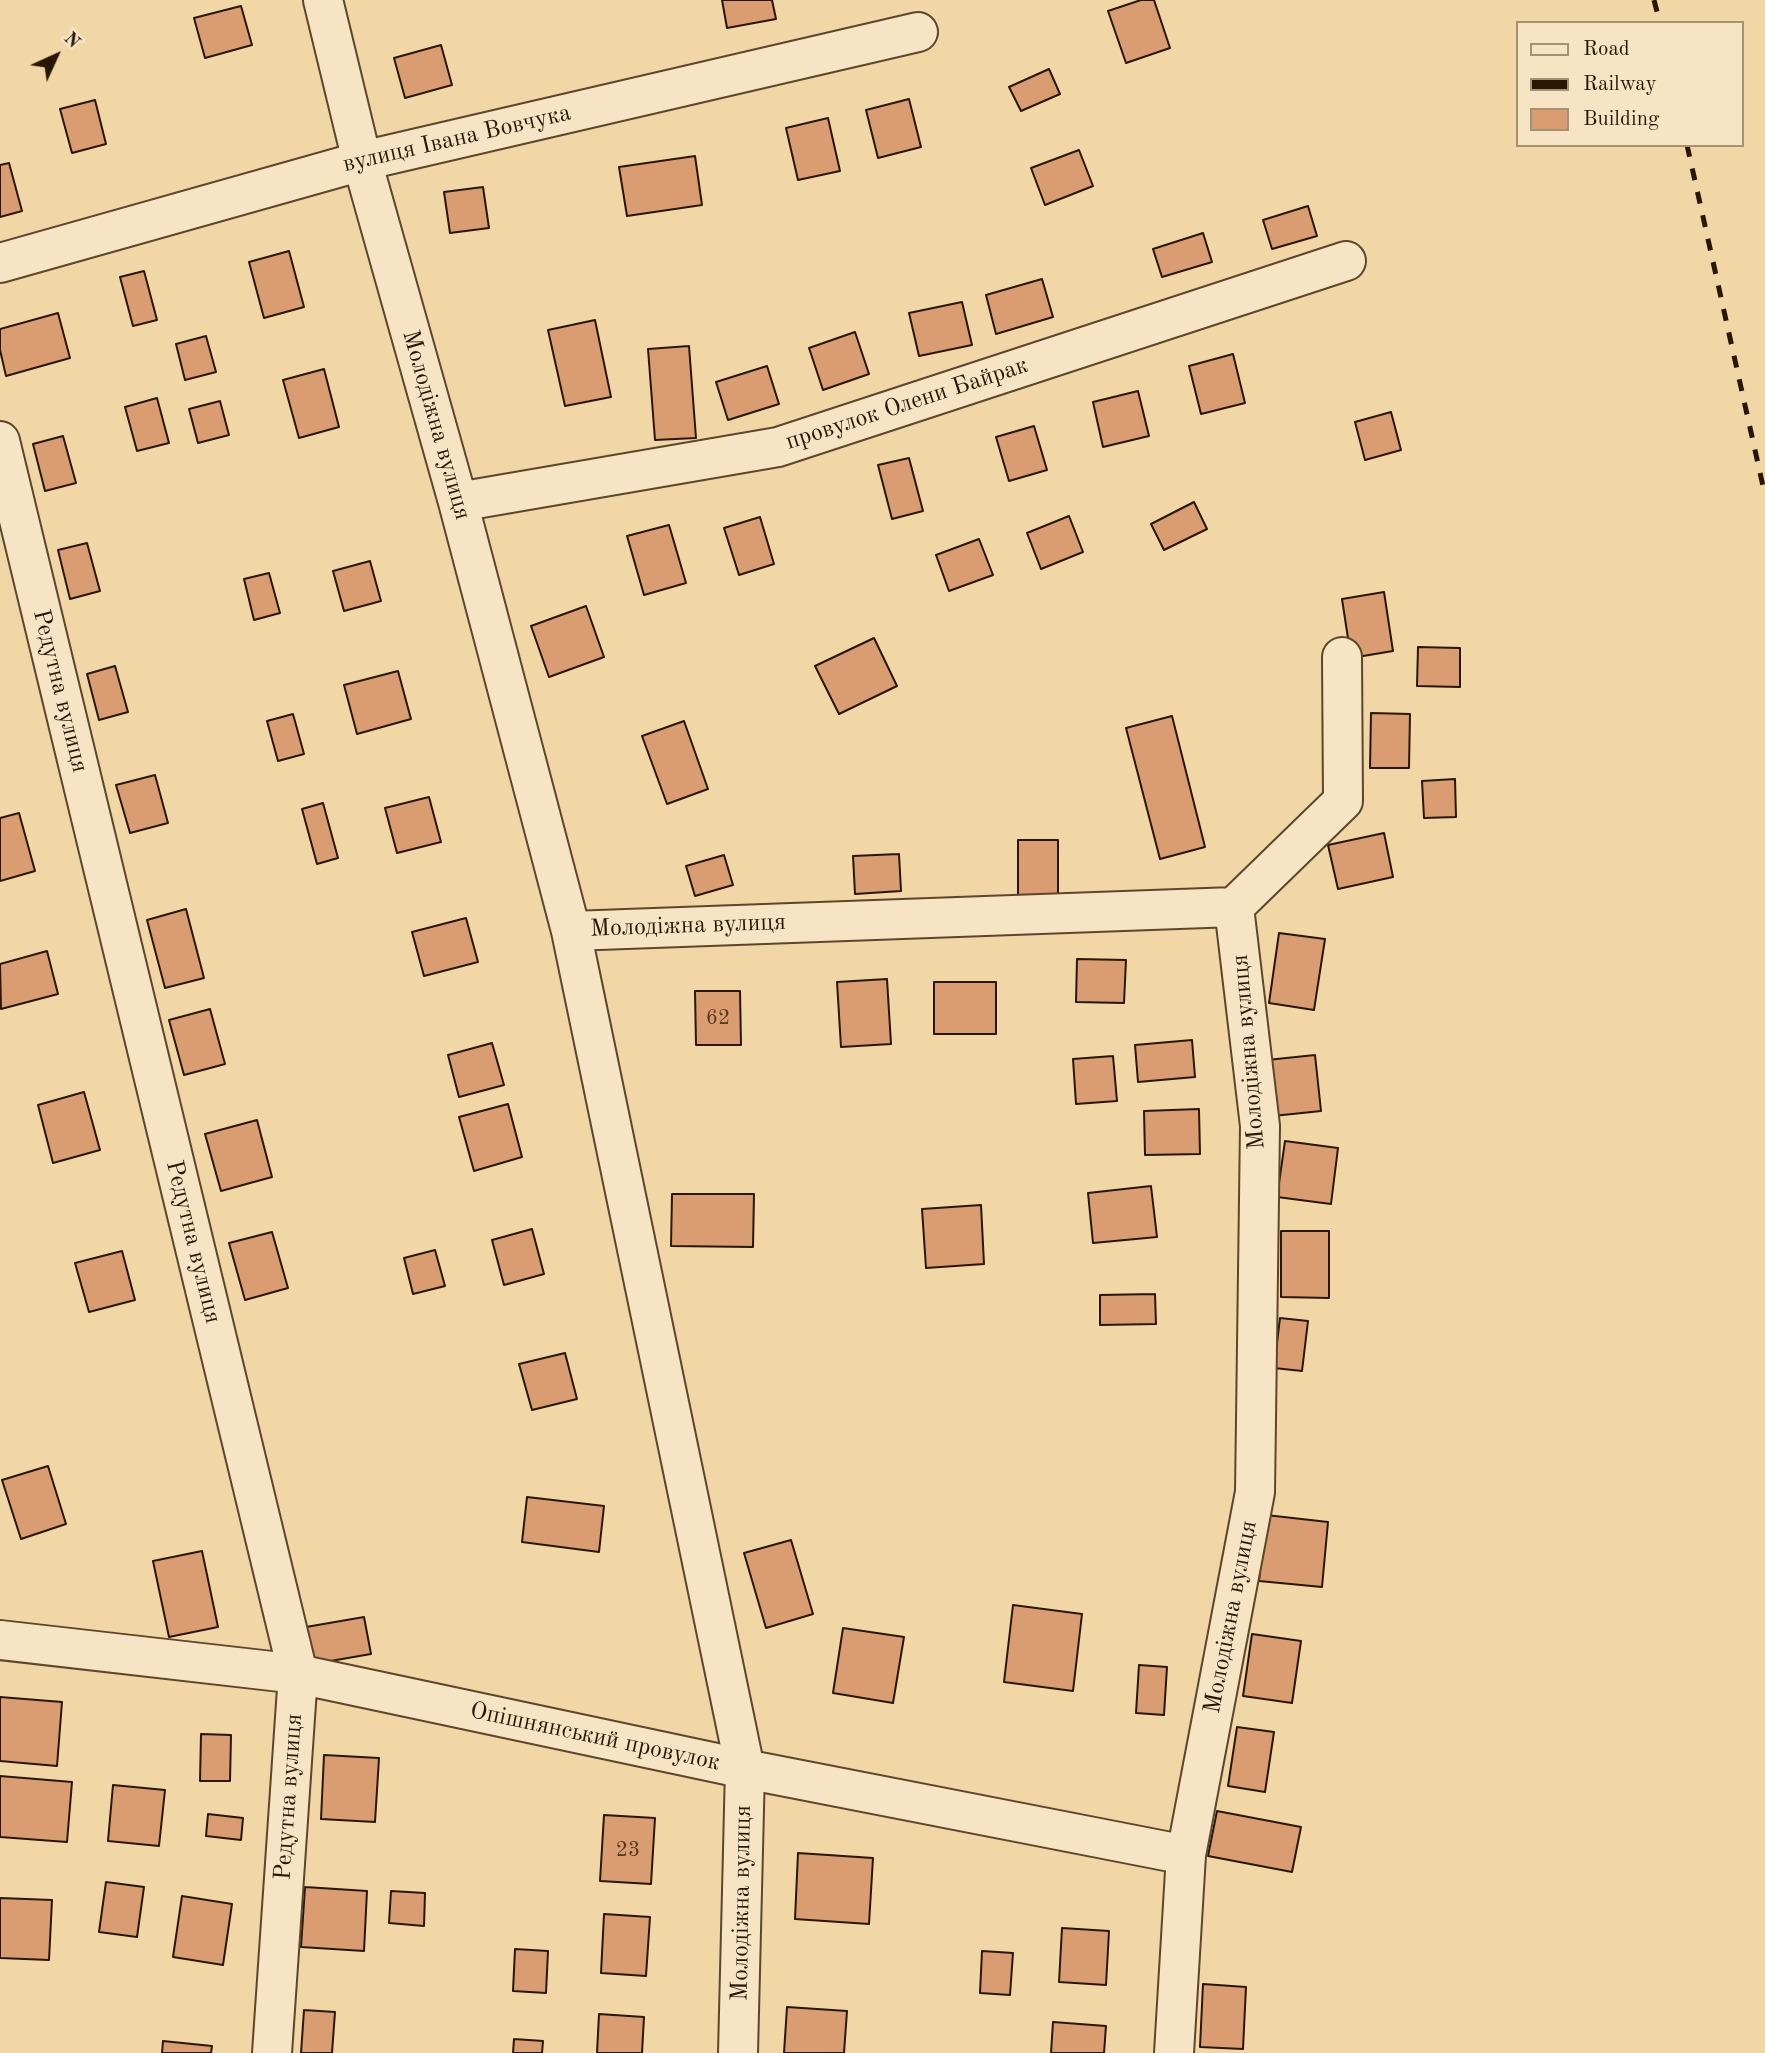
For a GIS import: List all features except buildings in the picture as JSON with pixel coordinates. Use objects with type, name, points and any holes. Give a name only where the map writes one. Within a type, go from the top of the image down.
[{"type":"street","name":"Молодіжна вулиця","points":[[323,0],[362,161],[458,502],[571,931],[745,1769],[738,2053]]},
{"type":"street","name":"вулиця Івана Вовчука","points":[[0,263],[362,161],[918,32]]},
{"type":"street","name":"провулок Олени Байрак","points":[[458,502],[778,447],[1346,261]]},
{"type":"street","name":"Редутна вулиця","points":[[0,441],[298,1674],[272,2053]]},
{"type":"street","points":[[1234,907],[1343,801],[1342,657]]},
{"type":"street","name":"Молодіжна вулиця","points":[[571,931],[1234,907],[1259,1126],[1255,1492],[1186,1855],[1174,2053]]},
{"type":"street","name":"Опішнянський провулок","points":[[0,1640],[298,1674],[745,1769],[1186,1855]]},
{"type":"railway","points":[[1654,0],[1659,21]]},
{"type":"railway","points":[[1687,147],[1765,495]]}]
